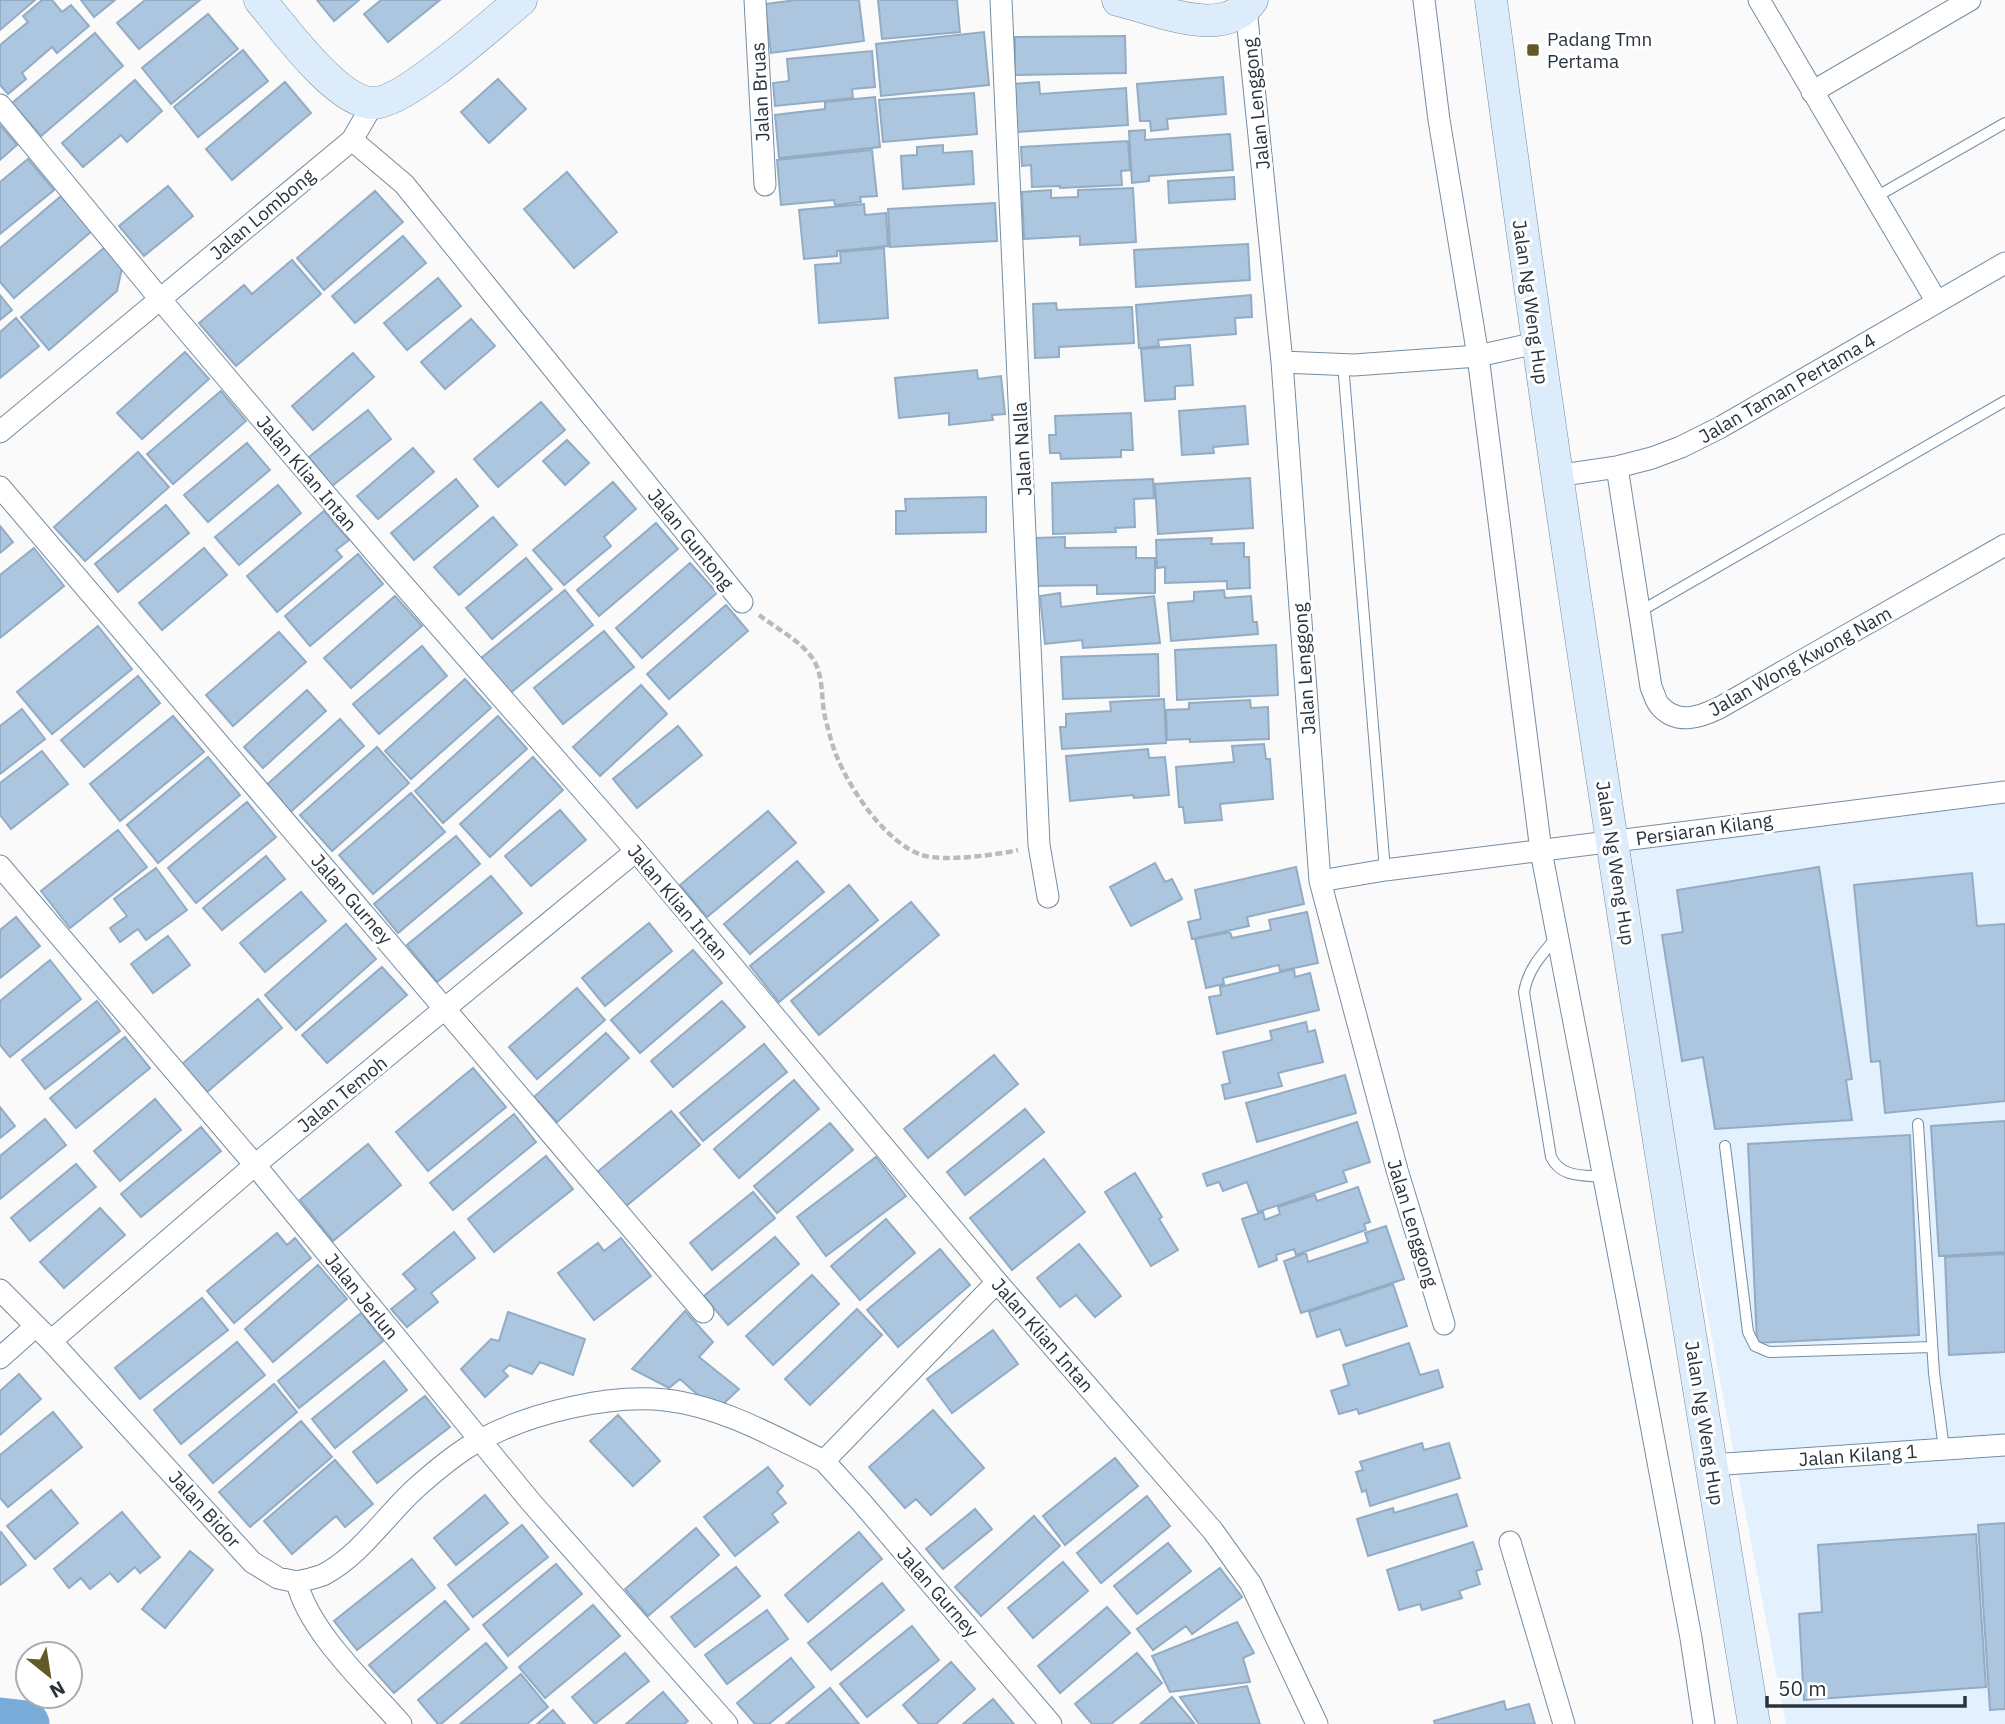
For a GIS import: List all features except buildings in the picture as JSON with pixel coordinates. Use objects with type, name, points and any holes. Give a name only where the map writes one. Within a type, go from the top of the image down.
[{"type":"main road","points":[[260,0],[336,86],[355,99],[373,104],[397,97],[417,83],[521,0]]},
{"type":"main road","points":[[1118,0],[1177,16],[1216,21],[1233,18],[1249,4]]},
{"type":"main road","name":"Jalan Ng Weng Hup","points":[[1491,0],[1556,476],[1754,1724]]},
{"type":"street","name":"Jalan Bruas","points":[[755,0],[765,185]]},
{"type":"street","name":"Jalan Nalla","points":[[1001,0],[1039,845],[1048,897]]},
{"type":"street","points":[[1424,0],[1439,120],[1478,356],[1541,851],[1689,1625],[1704,1724]]},
{"type":"street","points":[[1759,0],[1937,302]]},
{"type":"street","points":[[1812,92],[1970,0]]},
{"type":"street","name":"Jalan Lenggong","points":[[1249,4],[1282,362],[1320,881],[1397,1170],[1444,1324]]},
{"type":"street","name":"Jalan Lombong","points":[[0,432],[352,140],[373,104]]},
{"type":"street","name":"Jalan Klian Intan","points":[[0,105],[160,299],[387,566],[636,851],[997,1282],[1213,1531],[1251,1584],[1317,1724]]},
{"type":"street","name":"Jalan Guntong","points":[[352,140],[404,184],[742,602]]},
{"type":"street","name":"Jalan Taman Pertama 4","points":[[1556,476],[1617,467],[1681,447],[1721,427],[2005,263]]},
{"type":"street","points":[[1282,362],[1343,365],[1478,356],[1536,343]]},
{"type":"street","name":"Jalan Wong Kwong Nam","points":[[1617,467],[1651,687],[1660,707],[1678,718],[1700,718],[2005,545]]},
{"type":"street","name":"Jalan Gurney","points":[[0,487],[703,1312]]},
{"type":"street","name":"Persiaran Kilang","points":[[1320,881],[1385,870],[2005,792]]},
{"type":"street","name":"Jalan Temoh","points":[[0,1358],[43,1334],[255,1165],[636,851]]},
{"type":"street","name":"Jalan Jerlun","points":[[0,866],[255,1165],[530,1501],[727,1724]]},
{"type":"street","points":[[401,1724],[308,1614],[297,1582],[322,1575],[349,1557],[415,1489],[457,1455],[480,1440],[519,1424],[585,1403],[628,1399],[667,1400],[711,1411],[755,1428],[824,1461],[997,1282]]},
{"type":"street","name":"Jalan Bidor","points":[[0,1290],[252,1562],[278,1578],[297,1582]]},
{"type":"street","name":"Jalan Kilang 1","points":[[1711,1465],[2005,1445]]},
{"type":"street","name":"Jalan Gurney","points":[[824,1461],[1051,1724]]},
{"type":"street","points":[[1510,1542],[1564,1724]]},
{"type":"lane","points":[[1874,198],[2005,123]]},
{"type":"lane","points":[[1343,365],[1385,870]]},
{"type":"lane","points":[[1639,612],[2005,401]]},
{"type":"lane","points":[[1557,937],[1527,976],[1524,992],[1551,1157],[1555,1166],[1563,1172],[1604,1177]]},
{"type":"lane","points":[[1918,1124],[1932,1347],[1944,1449]]},
{"type":"lane","points":[[1725,1146],[1748,1332],[1755,1346],[1769,1352],[1932,1347]]},
{"type":"path","name":"Jalan Guntong","points":[[742,602],[796,641],[813,660],[822,681],[824,716],[837,757],[881,826],[901,845],[924,856],[964,857],[1003,853],[1039,845]]},
{"type":"shaded area","points":[[2005,796],[2005,1724],[1786,1724],[1617,843]]},
{"type":"waterway","points":[[0,1721],[26,1724]]},
{"type":"place","name":"Padang Tmn Pertama","points":[[1533,50]]}]
